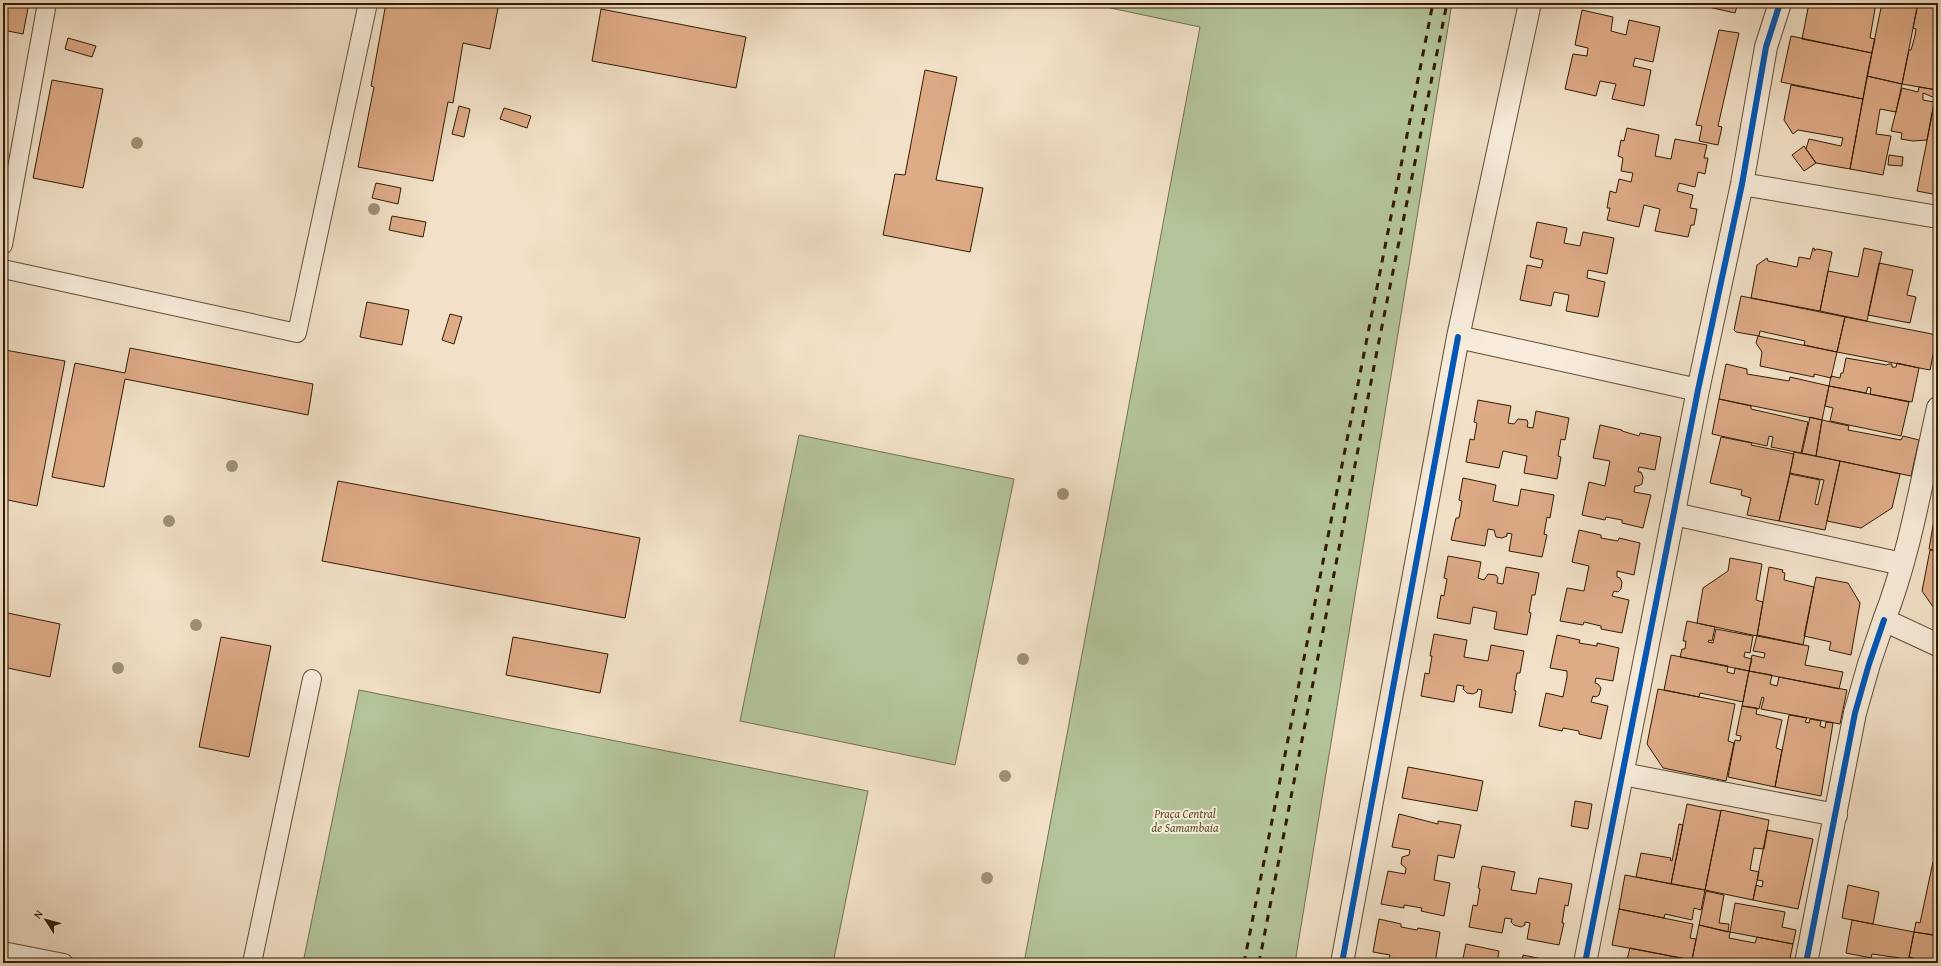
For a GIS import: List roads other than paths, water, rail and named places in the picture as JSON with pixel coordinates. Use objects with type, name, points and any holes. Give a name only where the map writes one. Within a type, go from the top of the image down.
[{"type":"street","points":[[1342,963],[1458,337],[1530,3]]},
{"type":"street","points":[[1585,963],[1698,390],[1742,184],[1766,47],[1780,3]]},
{"type":"street","points":[[1742,184],[1938,217]]},
{"type":"street","points":[[1458,337],[1698,390]]},
{"type":"street","points":[[1806,963],[1855,713],[1869,664],[1895,592],[1938,408]]},
{"type":"street","points":[[1674,514],[1902,564]]},
{"type":"street","points":[[1884,620],[1938,645]]},
{"type":"street","points":[[1623,774],[1836,815]]},
{"type":"lane","points":[[3,245],[47,3]]},
{"type":"lane","points":[[3,269],[297,333],[368,3]]},
{"type":"lane","points":[[252,963],[312,679]]},
{"type":"lane","points":[[3,951],[64,963]]},
{"type":"railway","points":[[1244,963],[1433,3]]},
{"type":"railway","points":[[1259,963],[1377,351],[1447,3]]},
{"type":"park label","name":"Praça Central de Samambaia","points":[[1185,820]]}]
